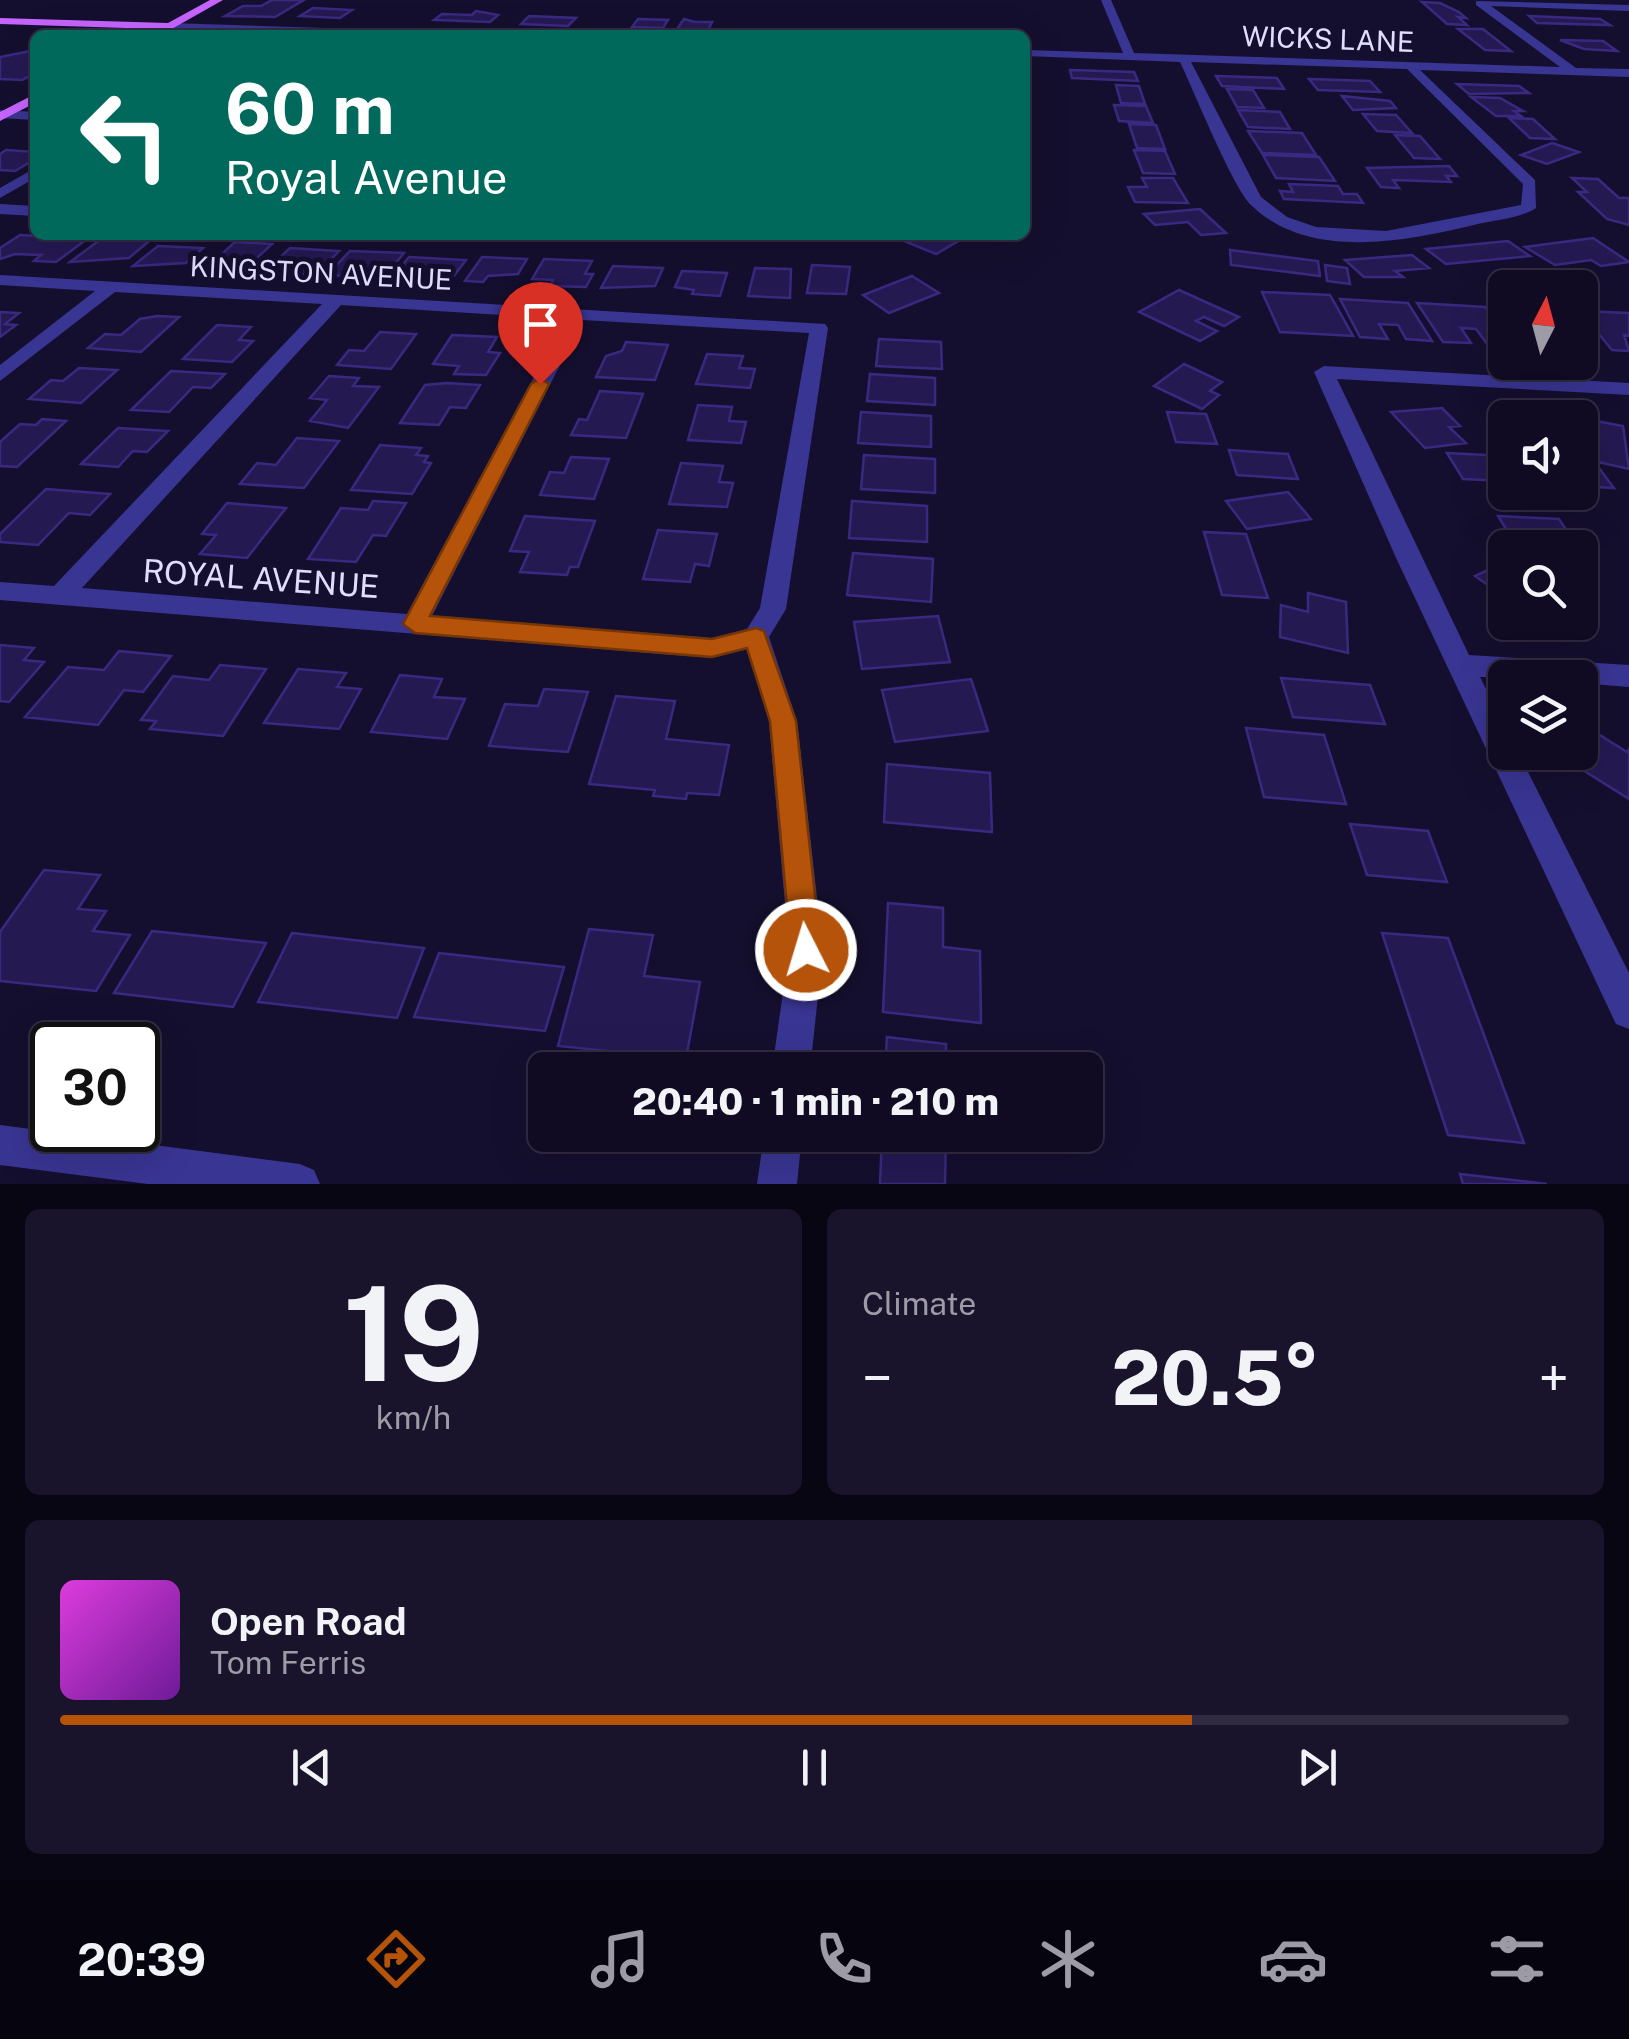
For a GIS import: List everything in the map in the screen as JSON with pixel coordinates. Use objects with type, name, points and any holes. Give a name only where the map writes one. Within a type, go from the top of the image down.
[{"type":"main road","points":[[162,30],[218,0]]},
{"type":"main road","points":[[0,21],[170,26]]},
{"type":"main road","points":[[2,115],[30,101]]},
{"type":"street","points":[[1106,0],[1130,57]]},
{"type":"street","points":[[1478,2],[1629,8]]},
{"type":"street","points":[[1478,2],[1573,72]]},
{"type":"street","points":[[170,26],[260,30]]},
{"type":"street","name":"WICKS LANE","points":[[1030,54],[1629,74]]},
{"type":"street","points":[[1184,59],[1255,200],[1267,213],[1290,224],[1325,234],[1402,236],[1528,208],[1530,183],[1410,66]]},
{"type":"street","points":[[2,115],[30,116]]},
{"type":"street","points":[[0,194],[30,175]]},
{"type":"street","points":[[0,209],[30,211]]},
{"type":"street","name":"KINGSTON AVENUE","points":[[0,280],[819,328],[773,609],[756,637]]},
{"type":"street","points":[[0,375],[110,288]]},
{"type":"street","points":[[60,596],[334,302]]},
{"type":"street","points":[[415,624],[576,315]]},
{"type":"street","points":[[1629,389],[1324,372],[1409,560],[1629,1011]]},
{"type":"street","name":"ROYAL AVENUE","points":[[0,592],[712,648],[756,637]]},
{"type":"street","points":[[756,637],[783,721],[800,880],[806,950],[793,1052]]},
{"type":"street","points":[[1462,665],[1629,676]]},
{"type":"street","points":[[0,1146],[300,1184]]},
{"type":"street","points":[[776,1184],[781,1152]]},
{"type":"building","points":[[272,0],[304,0],[275,17],[225,16],[243,6],[261,6]]},
{"type":"building","points":[[1422,2],[1440,3],[1459,12],[1466,18],[1458,17],[1467,25],[1447,24]]},
{"type":"building","points":[[313,8],[352,10],[340,18],[300,16]]},
{"type":"building","points":[[476,11],[498,15],[490,22],[434,20],[442,14],[472,15]]},
{"type":"building","points":[[529,16],[576,18],[568,26],[521,24]]},
{"type":"building","points":[[1529,16],[1600,19],[1610,25],[1537,23]]},
{"type":"building","points":[[638,19],[668,20],[663,28],[632,27]]},
{"type":"building","points":[[684,19],[712,22],[708,30],[677,29]]},
{"type":"building","points":[[1458,29],[1483,29],[1511,51],[1485,50]]},
{"type":"building","points":[[1560,40],[1603,41],[1617,51],[1584,49]]},
{"type":"building","points":[[30,51],[30,76],[22,80],[0,79],[0,57]]},
{"type":"building","points":[[1070,70],[1134,72],[1138,81],[1072,78]]},
{"type":"building","points":[[1216,76],[1277,78],[1284,89],[1222,86]]},
{"type":"building","points":[[1309,79],[1370,81],[1380,92],[1318,90]]},
{"type":"building","points":[[1457,84],[1519,86],[1529,93],[1469,94]]},
{"type":"building","points":[[1116,85],[1139,86],[1145,104],[1121,103]]},
{"type":"building","points":[[1227,89],[1253,90],[1264,108],[1237,107]]},
{"type":"building","points":[[1342,96],[1390,101],[1396,108],[1353,110]]},
{"type":"building","points":[[1471,97],[1500,98],[1523,111],[1514,111],[1521,116],[1496,116]]},
{"type":"building","points":[[1114,105],[1146,106],[1153,123],[1119,121]]},
{"type":"building","points":[[1238,110],[1280,112],[1290,129],[1248,127]]},
{"type":"building","points":[[1363,114],[1396,115],[1412,133],[1377,131]]},
{"type":"building","points":[[1509,118],[1533,119],[1555,139],[1530,138]]},
{"type":"building","points":[[1129,124],[1156,125],[1165,149],[1137,148]]},
{"type":"building","points":[[1248,131],[1302,133],[1316,155],[1262,153]]},
{"type":"building","points":[[1395,135],[1420,136],[1440,159],[1414,158]]},
{"type":"building","points":[[1552,143],[1579,152],[1547,164],[1521,155]]},
{"type":"building","points":[[6,150],[30,152],[30,162],[15,171],[0,170],[0,154]]},
{"type":"building","points":[[1134,150],[1165,151],[1175,174],[1143,173]]},
{"type":"building","points":[[1263,155],[1319,157],[1335,181],[1276,178]]},
{"type":"building","points":[[1449,166],[1457,176],[1446,176],[1451,182],[1393,180],[1399,188],[1381,187],[1367,168]]},
{"type":"building","points":[[1142,178],[1173,178],[1188,203],[1135,202],[1128,187],[1147,187]]},
{"type":"building","points":[[1572,178],[1598,179],[1619,198],[1629,198],[1629,225],[1607,219],[1578,192],[1587,192]]},
{"type":"building","points":[[1289,184],[1338,186],[1343,194],[1357,194],[1363,203],[1284,199],[1280,191],[1293,192]]},
{"type":"building","points":[[1200,209],[1226,233],[1201,235],[1188,222],[1155,225],[1144,214]]},
{"type":"building","points":[[20,235],[30,236],[30,240],[86,240],[56,262],[34,261],[41,255],[15,254],[0,259],[0,248]]},
{"type":"building","points":[[1593,238],[1629,262],[1601,266],[1591,260],[1555,265],[1525,247]]},
{"type":"building","points":[[100,240],[149,241],[129,258],[70,262]]},
{"type":"building","points":[[901,240],[960,240],[936,254]]},
{"type":"building","points":[[1508,241],[1530,256],[1446,264],[1426,249]]},
{"type":"building","points":[[235,242],[272,244],[243,271],[218,270],[226,263],[213,262]]},
{"type":"building","points":[[158,246],[203,248],[186,263],[133,266]]},
{"type":"building","points":[[290,248],[339,251],[316,275],[292,274],[299,268],[271,266]]},
{"type":"building","points":[[1230,250],[1318,261],[1320,276],[1231,265]]},
{"type":"building","points":[[350,251],[404,253],[389,271],[368,270],[362,277],[327,275]]},
{"type":"building","points":[[1412,255],[1429,268],[1395,271],[1403,277],[1364,277],[1345,260]]},
{"type":"building","points":[[409,257],[466,260],[449,282],[413,281],[417,275],[395,274]]},
{"type":"building","points":[[482,257],[527,259],[518,274],[488,276],[483,282],[465,281]]},
{"type":"building","points":[[544,259],[592,261],[585,274],[593,274],[586,287],[550,286],[553,280],[532,279]]},
{"type":"building","points":[[812,265],[850,267],[846,294],[807,293]]},
{"type":"building","points":[[1325,265],[1347,268],[1350,284],[1327,281]]},
{"type":"building","points":[[613,266],[663,268],[655,286],[601,288]]},
{"type":"building","points":[[755,268],[791,269],[790,298],[748,296]]},
{"type":"building","points":[[682,271],[727,273],[720,296],[692,294],[694,290],[675,287]]},
{"type":"building","points":[[912,276],[939,293],[889,313],[863,295]]},
{"type":"building","points":[[1179,290],[1239,317],[1224,326],[1204,317],[1196,321],[1217,331],[1200,341],[1139,312]]},
{"type":"building","points":[[1262,292],[1330,295],[1353,336],[1280,332]]},
{"type":"building","points":[[1340,299],[1408,303],[1432,341],[1406,339],[1398,325],[1379,324],[1388,339],[1360,337]]},
{"type":"building","points":[[1417,303],[1485,307],[1488,344],[1476,329],[1461,328],[1471,343],[1443,342]]},
{"type":"building","points":[[0,312],[19,313],[5,324],[16,325],[0,337]]},
{"type":"building","points":[[1598,312],[1629,313],[1629,336],[1624,335],[1629,351],[1612,350],[1598,333]]},
{"type":"building","points":[[179,317],[141,352],[88,348],[105,334],[121,335],[140,319]]},
{"type":"building","points":[[217,325],[251,327],[239,340],[253,341],[232,362],[183,359]]},
{"type":"building","points":[[380,332],[416,334],[391,369],[337,365],[349,350],[364,351]]},
{"type":"building","points":[[452,335],[497,337],[488,352],[500,353],[486,375],[454,374],[459,366],[433,364]]},
{"type":"building","points":[[879,339],[941,342],[942,369],[876,366]]},
{"type":"building","points":[[626,342],[668,345],[655,380],[596,377],[606,356],[622,351]]},
{"type":"building","points":[[707,354],[743,356],[739,368],[755,369],[750,388],[696,384]]},
{"type":"building","points":[[1184,364],[1222,382],[1210,391],[1219,395],[1202,409],[1154,386]]},
{"type":"building","points":[[79,368],[117,370],[81,403],[29,399],[51,380],[63,381]]},
{"type":"building","points":[[171,371],[225,374],[211,388],[193,387],[169,412],[131,410]]},
{"type":"building","points":[[870,374],[935,378],[935,405],[867,401]]},
{"type":"building","points":[[329,376],[359,378],[353,386],[379,387],[348,428],[310,421],[327,400],[310,398]]},
{"type":"building","points":[[425,385],[480,385],[466,408],[450,407],[439,425],[400,423]]},
{"type":"building","points":[[600,391],[643,394],[626,438],[571,435],[579,419],[587,420]]},
{"type":"building","points":[[698,405],[732,407],[729,421],[746,422],[741,443],[688,440]]},
{"type":"building","points":[[1442,408],[1460,426],[1449,427],[1466,443],[1425,448],[1391,412]]},
{"type":"building","points":[[861,412],[931,416],[931,447],[858,443]]},
{"type":"building","points":[[1167,412],[1206,414],[1217,444],[1176,442]]},
{"type":"building","points":[[42,419],[66,421],[17,467],[0,466],[0,442],[20,424],[36,425]]},
{"type":"building","points":[[1598,421],[1623,426],[1629,469],[1598,462]]},
{"type":"building","points":[[118,428],[168,431],[147,452],[133,451],[118,467],[81,464]]},
{"type":"building","points":[[297,438],[339,441],[304,488],[240,484],[257,463],[276,465]]},
{"type":"building","points":[[380,445],[421,448],[416,455],[428,456],[424,462],[431,463],[412,494],[351,490]]},
{"type":"building","points":[[1229,450],[1288,454],[1298,479],[1237,475]]},
{"type":"building","points":[[1447,453],[1488,455],[1488,480],[1463,479]]},
{"type":"building","points":[[864,455],[935,459],[935,493],[861,489]]},
{"type":"building","points":[[571,457],[609,459],[594,499],[540,495],[550,472],[564,473]]},
{"type":"building","points":[[681,463],[723,466],[719,482],[733,483],[727,507],[669,504]]},
{"type":"building","points":[[1598,467],[1614,488],[1598,487]]},
{"type":"building","points":[[46,489],[110,494],[90,515],[69,513],[38,545],[0,542],[0,534]]},
{"type":"building","points":[[1288,492],[1311,519],[1247,529],[1226,501]]},
{"type":"building","points":[[373,501],[406,503],[386,536],[373,535],[356,562],[308,559],[341,508],[368,510]]},
{"type":"building","points":[[852,501],[927,506],[927,542],[849,538]]},
{"type":"building","points":[[227,503],[286,508],[247,558],[200,554],[216,535],[202,534]]},
{"type":"building","points":[[525,516],[595,521],[578,567],[570,567],[567,575],[520,572],[529,552],[510,551]]},
{"type":"building","points":[[1498,516],[1559,519],[1566,530],[1507,530]]},
{"type":"building","points":[[658,530],[717,534],[709,566],[695,564],[690,582],[643,579]]},
{"type":"building","points":[[1204,532],[1246,534],[1268,598],[1222,595]]},
{"type":"building","points":[[853,553],[933,559],[931,602],[847,595]]},
{"type":"building","points":[[1488,570],[1488,585],[1475,576]]},
{"type":"building","points":[[1308,593],[1346,602],[1348,653],[1280,637],[1281,605],[1308,612]]},
{"type":"building","points":[[938,616],[950,662],[862,669],[854,622]]},
{"type":"building","points":[[0,645],[34,648],[24,660],[44,662],[9,702],[0,701]]},
{"type":"building","points":[[119,651],[171,656],[143,692],[124,690],[98,725],[25,717],[68,667],[104,670]]},
{"type":"building","points":[[220,665],[266,669],[223,736],[150,729],[156,721],[141,720],[173,676],[209,680]]},
{"type":"building","points":[[298,669],[346,673],[337,687],[361,689],[339,729],[264,723]]},
{"type":"building","points":[[400,675],[442,679],[434,697],[465,699],[447,739],[371,732]]},
{"type":"building","points":[[1281,678],[1370,685],[1385,724],[1293,717]]},
{"type":"building","points":[[971,679],[988,731],[895,742],[882,690]]},
{"type":"building","points":[[544,689],[588,692],[568,752],[489,746],[505,704],[538,706]]},
{"type":"building","points":[[616,696],[675,701],[666,739],[729,745],[719,795],[687,793],[686,799],[653,796],[655,790],[589,784]]},
{"type":"building","points":[[1246,728],[1324,735],[1346,804],[1264,797]]},
{"type":"building","points":[[1598,734],[1627,752],[1629,749],[1629,799],[1583,770],[1598,770]]},
{"type":"building","points":[[887,764],[990,773],[992,832],[884,822]]},
{"type":"building","points":[[1350,824],[1428,831],[1447,882],[1367,875]]},
{"type":"building","points":[[44,870],[100,875],[78,909],[106,911],[93,931],[130,935],[96,991],[0,981],[0,932]]},
{"type":"building","points":[[888,903],[943,908],[943,947],[980,951],[981,1023],[883,1012]]},
{"type":"building","points":[[589,929],[653,935],[644,976],[700,982],[687,1052],[617,1052],[558,1046]]},
{"type":"building","points":[[152,931],[266,943],[233,1007],[114,993]]},
{"type":"building","points":[[292,933],[424,948],[397,1018],[258,1002]]},
{"type":"building","points":[[1382,933],[1448,938],[1524,1143],[1448,1135]]},
{"type":"building","points":[[439,953],[564,967],[545,1031],[414,1017]]},
{"type":"building","points":[[887,1037],[946,1044],[946,1052],[886,1052]]},
{"type":"building","points":[[881,1152],[946,1152],[945,1184],[880,1184]]},
{"type":"building","points":[[1460,1174],[1547,1184],[1463,1184]]},
{"type":"route","points":[[540,384],[415,624],[712,648],[756,637],[783,721],[806,950]]}]
